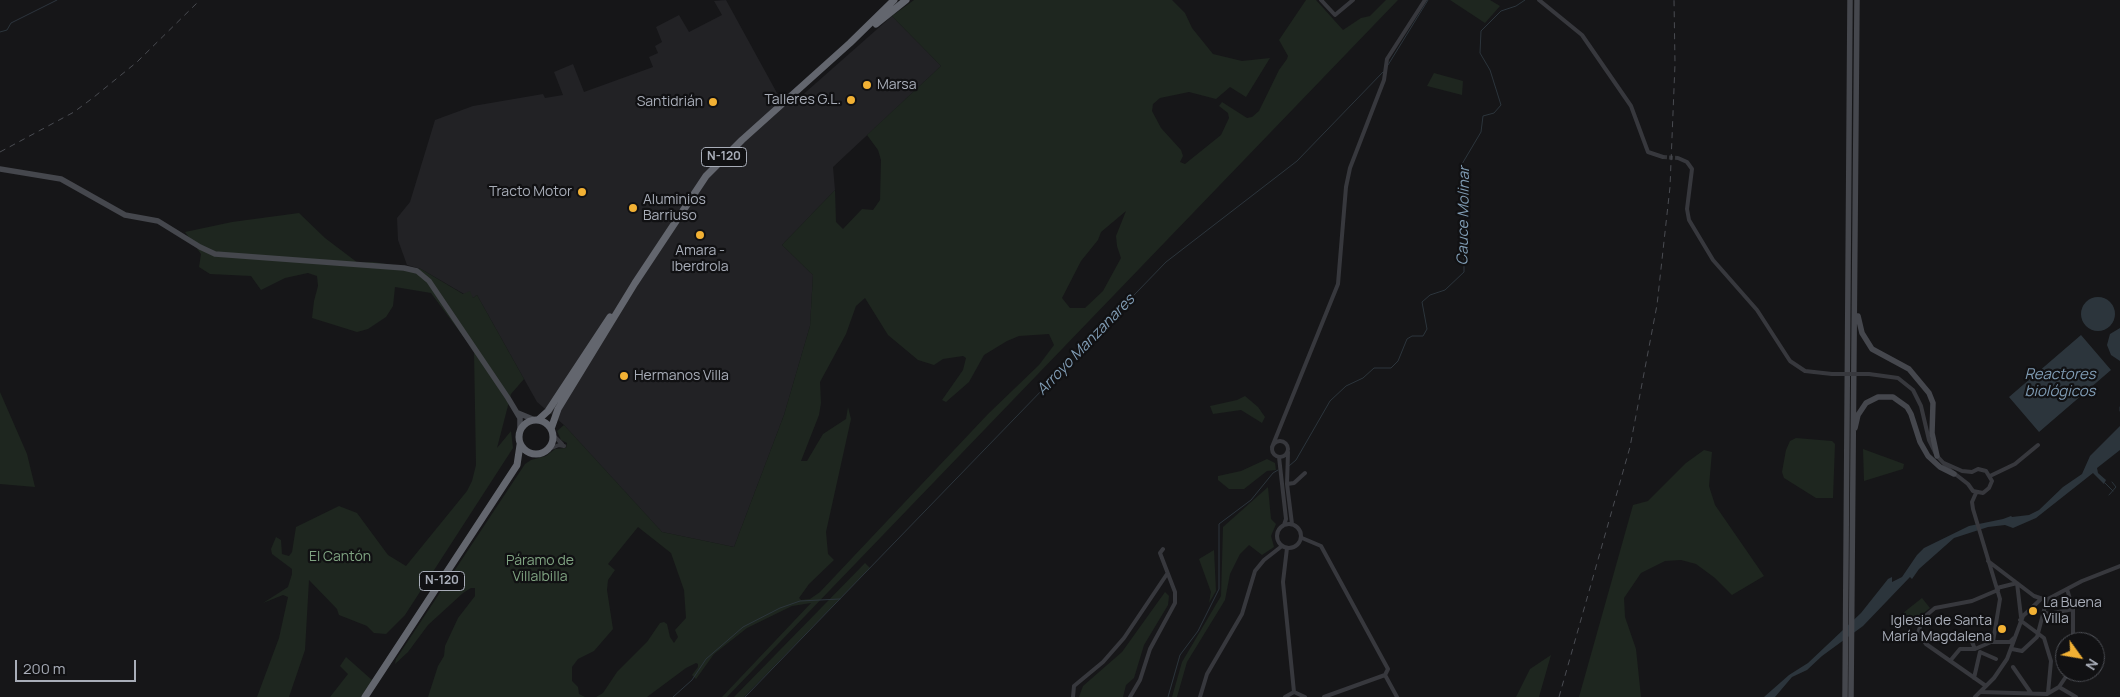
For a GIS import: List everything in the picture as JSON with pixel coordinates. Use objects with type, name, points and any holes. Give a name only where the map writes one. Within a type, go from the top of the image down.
[{"type":"highway","name":"N-120","points":[[365,697],[517,465],[520,430],[526,423],[536,420],[548,411],[689,201],[718,163],[838,54],[894,0]]},
{"type":"highway","name":"N-120","points":[[838,54],[906,0]]},
{"type":"highway","name":"N-120","points":[[517,465],[549,448],[558,409],[635,282]]},
{"type":"highway","points":[[536,420],[546,423],[552,432]]},
{"type":"highway","points":[[520,445],[525,451],[536,455]]},
{"type":"main road","points":[[1845,697],[1850,0]]},
{"type":"main road","points":[[1851,697],[1857,0]]},
{"type":"main road","points":[[0,169],[61,179],[126,215],[158,221],[200,248],[215,254],[404,268],[417,271],[433,287],[517,412],[520,418],[520,430]]},
{"type":"main road","points":[[1855,294],[1858,322],[1865,340],[1880,355],[1901,364],[1916,375],[1929,393],[1933,403],[1932,434],[1937,456]]},
{"type":"main road","points":[[1853,436],[1858,415],[1866,403],[1878,397],[1893,397],[1907,407],[1912,414],[1920,442],[1928,456],[1940,467],[1954,474]]},
{"type":"main road","points":[[517,412],[522,416],[536,420]]},
{"type":"street","points":[[1321,0],[1335,15],[1353,0]]},
{"type":"street","points":[[1288,452],[1285,456],[1279,457],[1273,454],[1272,447],[1338,284],[1347,179],[1386,71],[1389,55],[1424,0]]},
{"type":"street","points":[[1539,0],[1582,35],[1631,106],[1648,152],[1663,157]]},
{"type":"street","points":[[1678,158],[1687,162],[1692,169],[1687,209],[1690,222],[1713,260],[1757,310],[1790,361],[1806,371],[1832,374],[1869,374],[1898,378],[1913,390],[1921,406],[1929,440],[1937,456],[1976,493],[1983,493],[1989,488],[1990,476]]},
{"type":"street","points":[[1279,429],[1288,452],[1288,462],[1284,474],[1284,525]]},
{"type":"street","points":[[549,448],[559,445],[564,446],[552,432]]},
{"type":"street","points":[[1272,447],[1278,441],[1284,442]]},
{"type":"street","points":[[1990,476],[2015,464],[2038,445]]},
{"type":"street","points":[[1279,457],[1287,484],[1292,524]]},
{"type":"street","points":[[1944,463],[1962,471],[1983,470],[1990,476]]},
{"type":"street","points":[[1968,484],[1968,478],[1972,472]]},
{"type":"street","points":[[1287,484],[1294,483],[1305,474]]},
{"type":"street","points":[[1976,493],[1972,502],[1974,515],[1998,589],[2000,602],[1993,642]]},
{"type":"street","points":[[1294,692],[1284,600],[1284,547],[1277,536],[1279,529],[1284,525],[1292,524],[1300,530],[1302,538]]},
{"type":"street","points":[[1200,697],[1207,674],[1242,614],[1255,571],[1264,560],[1284,547],[1295,547],[1302,538]]},
{"type":"street","points":[[1302,538],[1321,546],[1387,665],[1386,674],[1398,697]]},
{"type":"street","points":[[1130,697],[1140,680],[1150,649],[1174,606],[1176,596],[1160,553],[1163,549]]},
{"type":"street","points":[[1988,561],[2038,599],[2047,599],[2082,581],[2120,566]]},
{"type":"street","points":[[1991,570],[1996,567]]},
{"type":"street","points":[[1073,697],[1074,686],[1102,662],[1124,638],[1168,574]]},
{"type":"street","points":[[1986,686],[1926,644],[1919,635],[1918,630],[1923,618],[1935,608],[1972,601],[2017,583]]},
{"type":"street","points":[[1975,697],[2005,662],[2015,636],[2021,609],[2017,583]]},
{"type":"street","points":[[2018,592],[2024,588]]},
{"type":"street","points":[[2067,589],[2073,609],[2073,632]]},
{"type":"street","points":[[2020,620],[2038,599]]},
{"type":"street","points":[[1977,650],[1993,642],[2011,645],[2022,651],[2035,640],[2039,633],[2047,599]]},
{"type":"street","points":[[2021,609],[2026,612]]},
{"type":"street","points":[[2044,612],[2049,614],[2073,609]]},
{"type":"street","points":[[2020,620],[2043,636],[2050,656],[2048,693]]},
{"type":"street","points":[[1969,635],[1977,650],[1974,678]]},
{"type":"street","points":[[1950,661],[1960,649],[1977,650],[1996,659]]},
{"type":"street","points":[[2013,667],[2031,693]]},
{"type":"street","points":[[1324,697],[1386,674]]},
{"type":"street","points":[[1981,692],[2048,693],[2062,682]]},
{"type":"street","points":[[2059,686],[2076,697]]},
{"type":"street","points":[[1285,697],[1294,692]]},
{"type":"street","points":[[1294,692],[1305,697]]},
{"type":"shaded area","points":[[726,0],[777,93],[790,106],[892,16],[941,66],[833,167],[835,190],[782,245],[813,275],[810,326],[784,415],[734,547],[662,532],[564,425],[537,402],[477,295],[473,298],[421,269],[407,265],[398,240],[397,218],[410,202],[435,120],[473,106],[543,94],[545,98],[563,95],[554,72],[573,64],[584,92],[653,67],[649,57],[658,53],[655,46],[662,42],[656,27],[679,15],[689,32],[722,15],[714,1]]},
{"type":"green space","name":"Páramo de Villalbilla","points":[[914,0],[1172,0],[1185,13],[1192,28],[1213,54],[1242,61],[1270,58],[1246,97],[1230,87],[1216,99],[1189,92],[1160,98],[1153,104],[1152,111],[1161,128],[1181,150],[1183,156],[1180,162],[1185,164],[1221,135],[1229,118],[1228,113],[1219,106],[1222,102],[1247,118],[1252,117],[1259,111],[1288,56],[1279,40],[1306,0],[1316,0],[1343,30],[1361,18],[1370,16],[1386,0],[1398,0],[727,697],[722,697],[811,603],[792,606],[747,628],[714,654],[696,679],[692,675],[698,667],[696,663],[686,668],[647,697],[596,697],[603,693],[617,672],[647,642],[660,623],[664,622],[667,624],[670,637],[674,643],[678,637],[675,630],[686,618],[684,590],[671,553],[638,527],[608,564],[615,570],[608,580],[607,590],[613,629],[594,651],[578,659],[572,667],[572,681],[578,687],[579,694],[585,697],[428,697],[438,666],[444,656],[445,646],[458,618],[475,596],[475,588],[471,588],[463,593],[428,625],[408,652],[395,664],[396,659],[525,464],[531,460],[546,456],[555,449],[566,448],[567,443],[561,440],[557,431],[564,425],[662,532],[734,547],[784,415],[810,326],[813,275],[782,245],[835,190],[836,222],[843,229],[862,209],[873,210],[880,200],[881,160],[878,150],[867,135],[941,66],[892,16]],"holes":[[[1126,211],[1116,236],[1121,258],[1103,291],[1085,308],[1070,308],[1062,298],[1081,261],[1098,240],[1101,232]],[[865,298],[888,335],[918,360],[934,365],[943,359],[963,356],[966,358],[963,370],[942,400],[946,402],[969,382],[984,355],[1007,341],[1019,336],[1049,334],[1054,345],[1039,365],[988,414],[820,592],[810,599],[801,600],[799,598],[809,584],[834,560],[828,554],[826,532],[851,419],[848,407],[846,419],[823,434],[807,461],[801,461],[819,415],[821,403],[820,382],[846,334],[856,306]]]},
{"type":"green space","points":[[1450,0],[1490,0],[1500,6],[1485,23]]},
{"type":"green space","points":[[1434,73],[1463,81],[1462,95],[1427,86]]},
{"type":"green space","name":"El Cantón","points":[[299,213],[325,238],[358,263],[373,262],[421,269],[463,294],[470,291],[473,298],[477,295],[524,379],[511,394],[497,448],[511,431],[513,448],[405,615],[386,634],[374,633],[367,626],[339,615],[337,609],[309,580],[305,650],[289,697],[257,697],[279,638],[288,597],[283,595],[263,603],[288,587],[292,574],[292,569],[272,554],[271,549],[276,537],[281,540],[282,554],[289,556],[292,552],[296,527],[339,506],[357,513],[388,555],[406,566],[467,491],[476,465],[474,351],[431,293],[395,287],[393,306],[386,317],[368,329],[357,332],[312,318],[318,286],[317,276],[308,273],[285,278],[261,290],[251,276],[210,274],[199,267],[201,254],[185,232],[232,222]]},
{"type":"green space","points":[[0,392],[27,454],[35,487],[0,484]]},
{"type":"green space","points":[[1245,396],[1258,407],[1265,417],[1262,423],[1241,410],[1213,414],[1210,406],[1237,400]]},
{"type":"green space","points":[[1796,438],[1832,441],[1835,444],[1833,498],[1816,498],[1784,478],[1782,472],[1786,450],[1790,441]]},
{"type":"green space","points":[[1863,449],[1904,464],[1903,469],[1864,481]]},
{"type":"green space","points":[[1704,450],[1712,452],[1709,486],[1715,505],[1764,576],[1732,595],[1715,578],[1696,564],[1681,560],[1665,561],[1641,573],[1624,598],[1625,617],[1636,649],[1641,697],[1579,697],[1633,505],[1648,501],[1686,463]]},
{"type":"green space","points":[[1267,459],[1275,463],[1276,470],[1267,471],[1244,489],[1229,489],[1218,480],[1218,476],[1241,471]]},
{"type":"green space","points":[[1268,487],[1271,519],[1276,524],[1271,536],[1274,547],[1262,555],[1249,545],[1240,554],[1230,574],[1225,600],[1187,662],[1177,697],[1172,697],[1182,662],[1221,596],[1223,527]]},
{"type":"green space","points":[[1214,550],[1216,591],[1209,603],[1211,592],[1199,559]]},
{"type":"green space","points":[[865,563],[870,568],[744,697],[734,697]]},
{"type":"green space","points":[[1165,592],[1169,596],[1168,605],[1144,645],[1134,678],[1126,685],[1123,697],[1079,697],[1083,686],[1122,652]]},
{"type":"green space","points":[[1922,598],[1930,608],[1911,623],[1903,613]]},
{"type":"green space","points":[[1551,655],[1539,697],[1516,697],[1530,669]]},
{"type":"green space","points":[[346,657],[372,680],[361,697],[330,697],[348,674],[340,666]]},
{"type":"water","points":[[2098,297],[2105,298],[2110,302],[2114,307],[2114,321],[2110,326],[2105,330],[2098,331],[2091,330],[2086,326],[2082,321],[2081,314],[2082,307],[2086,302],[2091,298]]},
{"type":"water","points":[[2120,328],[2120,361],[2111,355],[2107,345],[2110,334]]},
{"type":"water","name":"Reactores biológicos","points":[[2081,335],[2111,370],[2039,432],[2009,397]]},
{"type":"water","points":[[2120,426],[2120,450],[2097,468],[2098,473],[2106,480],[2104,484],[2093,473],[2036,518],[2013,528],[2005,525],[1988,527],[1954,538],[1919,569],[1912,579],[1910,577],[1863,626],[1822,656],[1807,670],[1792,677],[1775,697],[1764,697],[1789,675],[1808,663],[1861,613],[1888,579],[1892,577],[1892,582],[1902,577],[1924,548],[1969,526],[2011,516],[2029,515],[2039,510],[2063,487],[2082,474],[2090,456]]},
{"type":"waterway","points":[[0,32],[7,30],[11,23],[57,0]]},
{"type":"waterway","name":"Arroyo Manzanares","points":[[1388,65],[1428,0]]},
{"type":"waterway","name":"Cauce Molinar","points":[[1289,466],[1296,460],[1330,401],[1346,386],[1363,378],[1374,368],[1391,368],[1398,361],[1407,339],[1412,336],[1423,336],[1427,329],[1422,302],[1430,295],[1445,290],[1464,272],[1464,222],[1460,188],[1462,164],[1481,132],[1483,116],[1494,113],[1501,105],[1490,70],[1480,53],[1481,31],[1501,11],[1516,6],[1525,0]]},
{"type":"waterway","name":"Arroyo Manzanares","points":[[745,697],[1166,262],[1297,161],[1383,72]]},
{"type":"waterway","name":"Cauce Molinar","points":[[1168,697],[1180,655],[1198,631],[1219,589],[1219,524],[1251,500],[1273,473],[1278,470]]},
{"type":"waterway","points":[[2109,495],[2116,487],[2112,482]]},
{"type":"waterway","points":[[2105,483],[2113,491]]},
{"type":"waterway","points":[[673,697],[692,680],[706,659],[743,627],[780,608],[800,601],[840,599]]},
{"type":"tunnel","points":[[1663,157],[1678,158]]},
{"type":"railway","points":[[0,152],[74,112],[94,97],[137,62],[200,0]]},
{"type":"railway","points":[[1559,697],[1630,447],[1657,305],[1670,187],[1675,64],[1674,0]]},
{"type":"place","name":"Marsa","points":[[867,85]]},
{"type":"place","name":"Talleres G.L.","points":[[851,100]]},
{"type":"place","name":"Santidrián","points":[[713,102]]},
{"type":"place","name":"Tracto Motor","points":[[582,192]]},
{"type":"place","name":"Aluminios Barriuso","points":[[633,208]]},
{"type":"place","name":"Amara - Iberdrola","points":[[700,235]]},
{"type":"place","name":"Hermanos Villa","points":[[624,376]]},
{"type":"place","name":"La Buena Villa","points":[[2033,611]]},
{"type":"place","name":"Iglesia de Santa María Magdalena","points":[[2002,629]]}]
